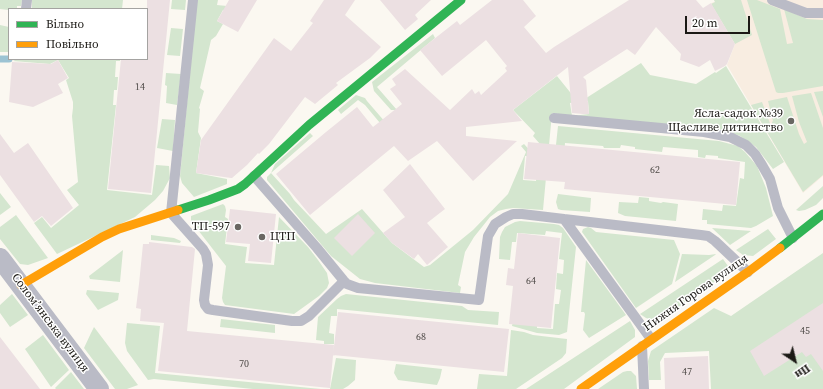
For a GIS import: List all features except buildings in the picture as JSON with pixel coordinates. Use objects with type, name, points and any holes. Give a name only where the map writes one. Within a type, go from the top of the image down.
[{"type":"street","points":[[21,285],[62,260],[119,229],[171,213],[238,189],[309,125],[461,0]]},
{"type":"street","name":"Нижня Горова вулиця","points":[[581,389],[748,272],[823,214]]},
{"type":"street","name":"Соломʼянська вулиця","points":[[0,258],[100,389]]},
{"type":"lane","points":[[193,0],[171,213],[206,254],[208,265],[204,300],[205,305],[208,309],[213,310],[292,321],[301,320],[309,316],[344,281]]},
{"type":"lane","points":[[772,0],[806,13],[823,14]]},
{"type":"lane","points":[[554,118],[704,132],[730,137],[746,145],[755,154],[770,179],[778,208],[793,238]]},
{"type":"lane","points":[[254,176],[344,281],[347,284],[358,288],[479,300],[488,236],[495,224],[513,214],[708,236],[748,272]]},
{"type":"lane","points":[[564,219],[651,339]]},
{"type":"lane","points":[[642,346],[644,389]]},
{"type":"shaded area","name":"Ясла-садок №39 Щасливе дитинство","points":[[714,0],[823,0],[823,176],[803,193],[727,65],[735,44],[711,3],[715,2]]},
{"type":"green space","points":[[0,0],[22,0],[21,6],[17,6],[17,8],[8,8],[8,10],[0,9]]},
{"type":"green space","points":[[32,0],[123,0],[122,8],[32,8]]},
{"type":"green space","points":[[172,0],[186,0],[185,10],[171,9]]},
{"type":"green space","points":[[197,0],[218,0],[217,5],[227,6],[217,21],[223,24],[216,36],[211,40],[200,88],[204,91],[199,108],[198,132],[201,138],[196,173],[227,179],[227,184],[194,197],[182,183],[180,176]]},
{"type":"green space","points":[[714,0],[741,0],[752,35],[735,44],[711,4],[715,2]]},
{"type":"green space","points":[[747,0],[757,0],[780,9],[787,44],[793,43],[784,9],[807,19],[823,20],[823,86],[783,93],[776,92]]},
{"type":"green space","points":[[0,25],[8,27],[8,52],[0,52]]},
{"type":"green space","points":[[171,28],[183,29],[180,56],[167,55]]},
{"type":"green space","points":[[433,34],[435,38],[377,87],[397,110],[391,110],[374,91],[372,82]]},
{"type":"green space","points":[[15,60],[58,60],[50,64],[13,61]]},
{"type":"green space","points":[[58,60],[120,60],[116,61],[115,77],[118,77],[117,90],[114,90],[113,105],[116,105],[107,190],[152,195],[156,165],[169,166],[170,178],[163,191],[155,200],[135,217],[57,254],[34,223],[42,217],[51,228],[79,205],[67,190],[78,182],[72,116],[73,102],[66,80],[69,78]]},
{"type":"green space","points":[[641,63],[650,75],[696,84],[726,66],[784,162],[773,169],[756,147],[740,136],[722,130],[578,117],[552,113],[543,210],[513,208],[498,211],[490,217],[474,237],[465,252],[458,285],[461,287],[460,293],[375,283],[360,279],[331,256],[267,180],[267,177],[271,173],[326,234],[362,209],[392,243],[424,267],[430,265],[473,230],[508,194],[526,152],[521,146],[524,144],[536,157],[525,156],[523,180],[536,181],[538,159],[546,151],[533,136],[535,133],[513,110],[557,76],[578,102],[570,103],[572,116],[589,114],[588,101],[580,102]]},
{"type":"green space","points":[[166,73],[181,74],[177,105],[166,103]]},
{"type":"green space","points":[[823,91],[823,117],[814,92]]},
{"type":"green space","points":[[811,93],[823,128],[823,175],[803,192],[751,105],[762,102],[771,126],[773,121],[768,101],[787,97],[799,134],[804,144],[807,142],[799,122],[792,96]]},
{"type":"green space","points":[[356,95],[365,98],[399,138],[395,141],[365,105],[358,100],[341,114],[338,110]]},
{"type":"green space","points":[[162,119],[175,120],[173,151],[157,148]]},
{"type":"green space","points":[[558,126],[719,141],[738,146],[757,166],[766,188],[773,216],[751,228],[707,224],[707,220],[702,220],[703,209],[722,211],[723,205],[736,206],[740,178],[744,179],[745,162],[718,158],[718,156],[706,155],[705,158],[698,157],[698,150],[663,147],[662,152],[635,149],[635,147],[621,145],[620,148],[604,148],[603,146],[565,143],[563,171],[553,173]]},
{"type":"green space","points":[[310,133],[313,136],[271,173],[275,164]]},
{"type":"green space","points":[[823,186],[823,198],[816,205],[805,210],[796,210]]},
{"type":"green space","points":[[0,193],[11,207],[0,215]]},
{"type":"green space","points":[[558,194],[591,198],[590,212],[558,209],[556,202]]},
{"type":"green space","points":[[639,197],[649,198],[649,201],[678,204],[676,221],[625,216],[618,213],[619,202],[638,203]]},
{"type":"green space","points":[[223,204],[226,210],[225,217],[228,219],[225,244],[247,247],[245,263],[274,265],[279,217],[308,247],[327,273],[329,283],[327,288],[319,296],[294,314],[225,305],[222,298],[226,266],[191,221],[191,216]]},
{"type":"green space","points":[[16,215],[48,258],[28,265],[20,264],[0,239],[0,227]]},
{"type":"green space","points":[[520,221],[559,225],[563,228],[576,247],[567,332],[559,335],[537,333],[512,326],[513,321],[537,324],[537,328],[553,329],[555,304],[559,304],[561,290],[556,289],[557,273],[563,274],[564,260],[559,259],[562,233],[546,231],[545,235],[517,233],[516,242],[512,242],[510,260],[499,259],[500,237],[502,232],[505,227]]},
{"type":"green space","points":[[588,227],[596,232],[674,240],[680,254],[672,284],[636,308],[582,232],[583,229]]},
{"type":"green space","points":[[712,228],[751,231],[730,245]]},
{"type":"green space","points":[[768,229],[776,239],[753,256],[743,255],[736,250]]},
{"type":"green space","points":[[151,235],[174,238],[181,241],[180,243],[151,240]]},
{"type":"green space","points":[[123,250],[120,282],[90,279],[89,276]]},
{"type":"green space","points":[[823,253],[823,389],[711,389],[709,351],[665,353],[660,362],[661,380],[649,380],[648,361],[651,351],[714,308],[731,316]]},
{"type":"green space","points":[[682,254],[709,255],[716,254],[675,282]]},
{"type":"green space","points":[[723,259],[728,266],[726,274],[663,318],[652,320],[640,314]]},
{"type":"green space","points":[[586,260],[626,315],[589,338],[583,330],[585,314],[584,312],[581,312]]},
{"type":"green space","points":[[87,290],[119,293],[118,300],[98,310],[86,294]]},
{"type":"green space","points":[[12,294],[28,315],[10,327],[0,313],[0,305]]},
{"type":"green space","points":[[346,294],[462,306],[468,310],[499,312],[498,325],[337,309],[337,316],[331,316],[329,333],[334,334],[334,344],[324,344],[324,341],[316,340],[318,317],[337,299]]},
{"type":"green space","points":[[221,319],[275,325],[275,333],[220,327]]},
{"type":"green space","points":[[630,321],[635,330],[635,337],[564,389],[526,389]]},
{"type":"green space","points":[[127,323],[160,326],[155,373],[321,389],[253,389],[154,379],[148,380],[127,351],[125,343]]},
{"type":"green space","points":[[94,327],[138,385],[127,389],[115,389],[84,348]]},
{"type":"green space","points":[[511,330],[533,335],[567,339],[566,353],[562,358],[516,389],[477,389],[479,374],[507,376]]},
{"type":"green space","points":[[43,335],[69,370],[51,387],[25,349]]},
{"type":"green space","points":[[336,358],[356,360],[355,380],[343,389],[330,389]]},
{"type":"green space","points":[[396,364],[442,369],[437,385],[398,380],[394,373]]},
{"type":"green space","points":[[631,371],[636,376],[637,389],[598,389],[623,372]]},
{"type":"green space","points":[[71,372],[84,389],[56,389],[55,388]]},
{"type":"waterway","points":[[0,59],[8,59]]},
{"type":"traffic: fast","points":[[178,210],[238,189],[245,184],[309,125],[461,0]]},
{"type":"traffic: fast","points":[[780,248],[823,214]]},
{"type":"traffic: slow","points":[[21,285],[102,237],[119,229],[178,210]]},
{"type":"traffic: slow","points":[[581,389],[780,248]]},
{"type":"place","name":"Ясла-садок №39 Щасливе дитинство","points":[[791,121]]},
{"type":"place","name":"ТП-597","points":[[238,227]]},
{"type":"place","name":"ЦТП","points":[[262,237]]}]
